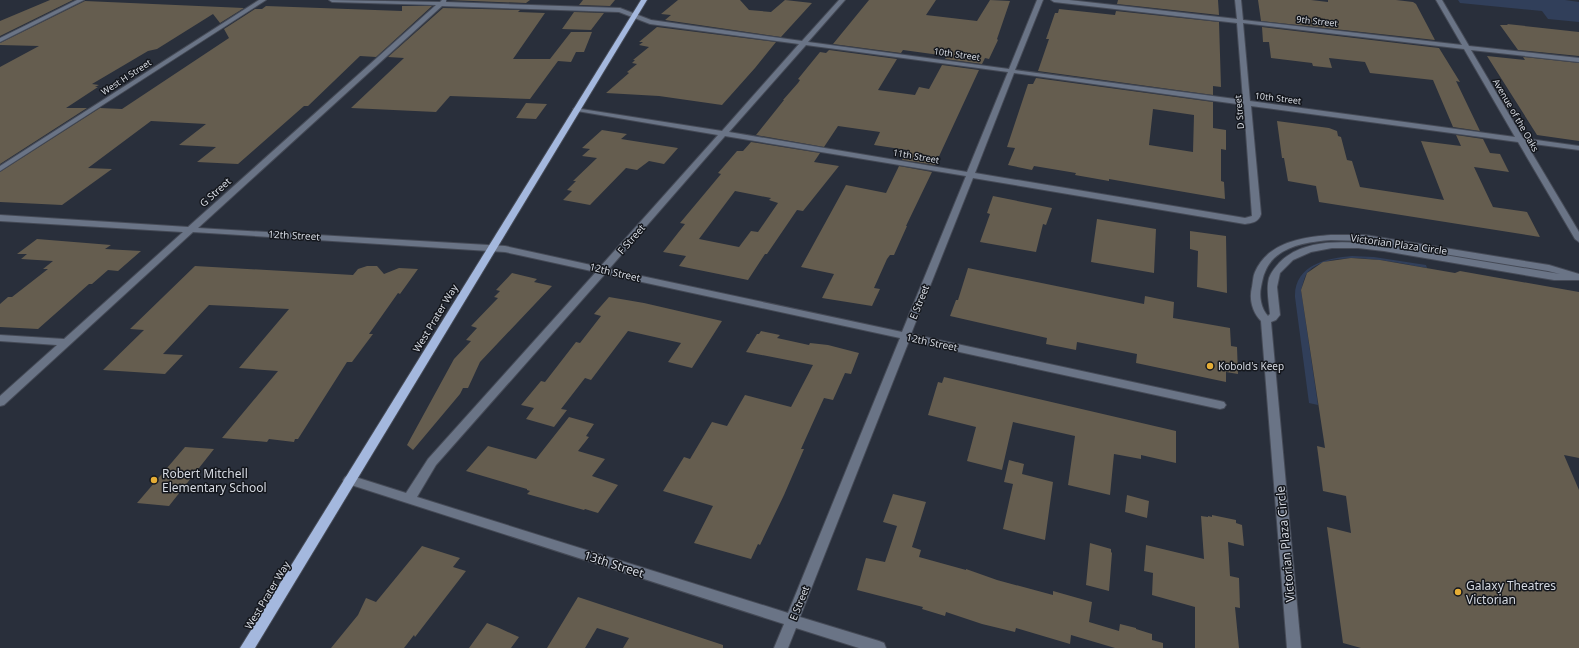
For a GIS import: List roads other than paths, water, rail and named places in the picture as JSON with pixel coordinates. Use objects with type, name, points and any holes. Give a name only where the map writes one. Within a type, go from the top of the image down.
[{"type":"main road","name":"West Prater Way","points":[[247,648],[644,0]]},
{"type":"street","points":[[0,40],[81,0]]},
{"type":"street","name":"West H Street","points":[[0,169],[263,0]]},
{"type":"street","name":"10th Street","points":[[332,0],[443,2],[620,10],[650,22],[1579,148]]},
{"type":"street","name":"F Street","points":[[409,499],[432,462],[604,270],[842,0]]},
{"type":"street","name":"E Street","points":[[781,648],[1040,0]]},
{"type":"street","name":"9th Street","points":[[1054,0],[1579,60]]},
{"type":"street","name":"D Street","points":[[1238,0],[1257,214],[1252,220]]},
{"type":"street","name":"Avenue of the Oaks","points":[[1439,0],[1579,239]]},
{"type":"street","name":"G Street","points":[[0,402],[443,2]]},
{"type":"street","name":"11th Street","points":[[577,109],[1235,219],[1252,220]]},
{"type":"street","name":"12th Street","points":[[0,218],[492,247],[604,270],[1220,405]]},
{"type":"street","name":"Victorian Plaza Circle","points":[[1266,320],[1260,316],[1257,306],[1257,280],[1260,270],[1267,260],[1287,246],[1317,239],[1349,237],[1383,240],[1549,268],[1577,277]]},
{"type":"street","name":"Victorian Plaza Circle","points":[[1266,320],[1272,318],[1275,314],[1273,283],[1275,274],[1281,266],[1290,257],[1302,252],[1326,246],[1365,245],[1554,277],[1577,277]]},
{"type":"street","name":"Victorian Plaza Circle","points":[[1266,320],[1294,648]]},
{"type":"street","points":[[0,338],[66,342]]},
{"type":"street","name":"13th Street","points":[[349,480],[879,648]]},
{"type":"place","name":"Kobold's Keep","points":[[1210,366]]},
{"type":"place","name":"Robert Mitchell Elementary School","points":[[154,480]]},
{"type":"place","name":"Galaxy Theatres Victorian","points":[[1458,592]]}]
